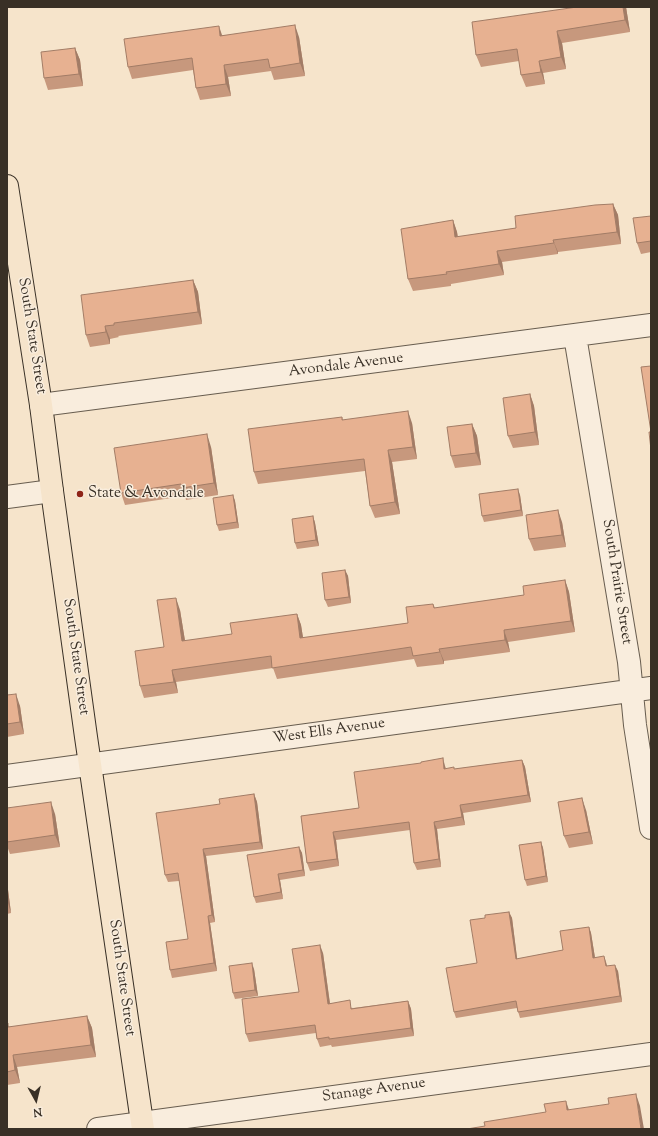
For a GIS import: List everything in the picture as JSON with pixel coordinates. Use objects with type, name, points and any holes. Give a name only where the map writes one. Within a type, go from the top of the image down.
[{"type":"main road","name":"South State Street","points":[[7,186],[42,405],[52,491],[90,764],[143,1126]]},
{"type":"street","name":"Avondale Avenue","points":[[42,405],[651,326]]},
{"type":"street","name":"South Prairie Street","points":[[575,336],[629,662],[641,690],[635,725],[651,828]]},
{"type":"street","points":[[7,497],[52,491]]},
{"type":"street","name":"West Ells Avenue","points":[[7,776],[641,690]]},
{"type":"street","name":"Stanage Avenue","points":[[98,1129],[143,1126],[651,1054]]},
{"type":"building","points":[[577,7],[623,7],[625,20],[557,31],[561,57],[539,61],[541,72],[521,75],[517,49],[476,55],[472,22]]},
{"type":"building","points":[[295,25],[300,63],[270,68],[268,59],[224,65],[226,84],[196,88],[192,58],[128,67],[124,39],[219,26],[220,36]]},
{"type":"building","points":[[75,48],[79,74],[44,78],[41,52]]},
{"type":"building","points":[[613,204],[617,232],[553,240],[554,243],[497,251],[499,264],[446,272],[447,274],[408,279],[401,229],[453,220],[455,237],[516,228],[515,216]]},
{"type":"building","points":[[651,216],[651,241],[637,243],[633,218]]},
{"type":"building","points":[[193,280],[198,312],[114,323],[114,325],[105,326],[106,332],[86,335],[81,295]]},
{"type":"building","points":[[651,366],[651,432],[641,367]]},
{"type":"building","points":[[530,394],[535,432],[508,436],[503,398]]},
{"type":"building","points":[[408,411],[413,447],[388,450],[395,502],[370,506],[364,459],[254,472],[248,429],[342,417],[342,420]]},
{"type":"building","points":[[472,424],[476,453],[451,456],[447,427]]},
{"type":"building","points":[[649,432],[651,432],[651,450]]},
{"type":"building","points":[[207,434],[214,483],[182,488],[181,484],[121,493],[114,448]]},
{"type":"building","points":[[518,489],[521,510],[482,516],[479,494]]},
{"type":"building","points":[[233,495],[237,522],[217,525],[213,498]]},
{"type":"building","points":[[558,510],[562,535],[529,539],[526,515]]},
{"type":"building","points":[[313,516],[316,540],[295,543],[292,519]]},
{"type":"building","points":[[345,570],[349,597],[325,600],[322,573]]},
{"type":"building","points":[[565,580],[571,621],[504,630],[505,640],[439,649],[440,652],[413,656],[411,647],[272,668],[271,656],[172,670],[174,682],[140,686],[135,651],[164,647],[157,600],[176,598],[182,641],[232,634],[230,623],[297,614],[300,638],[408,623],[406,607],[433,604],[434,608],[524,595],[523,586]]},
{"type":"building","points":[[16,694],[20,722],[7,724],[7,695]]},
{"type":"building","points":[[443,758],[444,769],[522,760],[528,795],[460,805],[462,817],[434,822],[439,859],[414,863],[409,822],[333,832],[337,859],[307,863],[301,816],[359,808],[354,772],[421,763]]},
{"type":"building","points":[[254,794],[260,842],[203,849],[212,915],[208,916],[214,963],[170,970],[166,942],[188,939],[178,873],[165,875],[156,813],[220,804],[219,799]]},
{"type":"building","points":[[582,798],[589,832],[564,836],[558,802]]},
{"type":"building","points":[[51,802],[55,835],[7,842],[7,808]]},
{"type":"building","points":[[541,842],[546,876],[525,880],[519,845]]},
{"type":"building","points":[[299,847],[303,870],[278,874],[281,892],[254,897],[247,855]]},
{"type":"building","points":[[509,912],[516,959],[563,950],[560,931],[589,927],[593,958],[604,956],[606,966],[615,965],[620,996],[518,1012],[516,1001],[454,1012],[446,968],[477,963],[470,920],[485,918],[485,915]]},
{"type":"building","points":[[320,945],[328,1004],[350,1000],[351,1009],[408,1001],[411,1028],[329,1039],[329,1037],[317,1039],[315,1025],[246,1034],[242,999],[299,992],[292,949]]},
{"type":"building","points":[[252,963],[255,990],[233,993],[229,966]]},
{"type":"building","points":[[87,1016],[91,1045],[13,1055],[15,1070],[7,1072],[7,1023],[8,1027]]},
{"type":"building","points":[[636,1094],[641,1129],[467,1129],[485,1126],[484,1122],[546,1112],[544,1104],[566,1101],[567,1110],[609,1104],[608,1098]]},
{"type":"place","name":"State & Avondale","points":[[80,494]]}]
